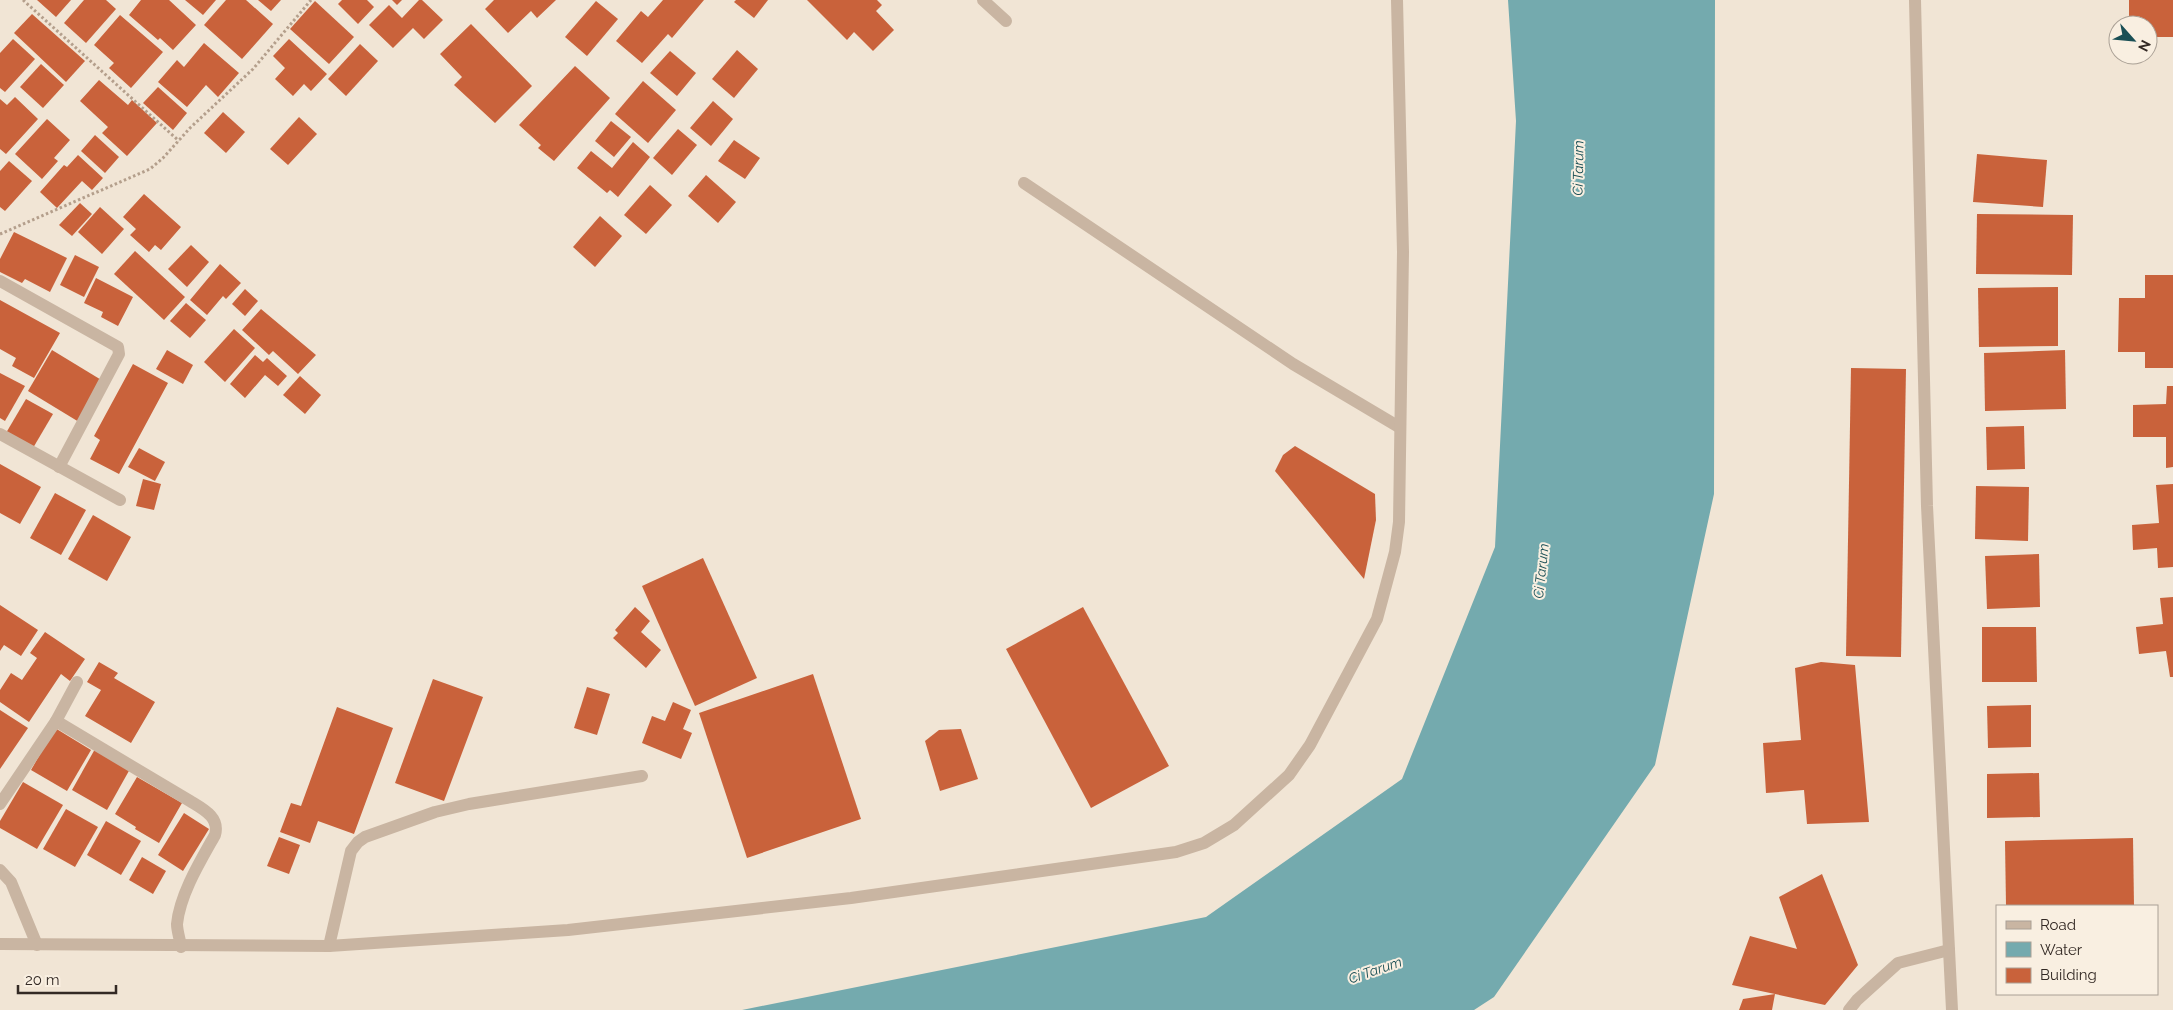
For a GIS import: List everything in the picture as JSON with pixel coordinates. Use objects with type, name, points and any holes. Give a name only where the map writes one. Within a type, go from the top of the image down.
[{"type":"street","points":[[984,0],[1006,21]]},
{"type":"street","points":[[0,944],[329,946],[568,930],[851,898],[1176,852],[1204,843],[1234,825],[1289,776],[1314,737],[1377,619],[1395,552],[1399,522],[1403,252],[1397,0]]},
{"type":"street","points":[[1915,0],[1927,506],[1952,1010]]},
{"type":"street","points":[[1024,183],[1293,364],[1399,427]]},
{"type":"street","points":[[0,281],[118,347],[120,350],[59,467]]},
{"type":"street","points":[[0,434],[120,500]]},
{"type":"street","points":[[0,804],[56,721],[77,682]]},
{"type":"street","points":[[56,721],[190,801],[210,814],[216,822],[215,835],[196,870],[180,910],[177,926],[181,946]]},
{"type":"street","points":[[329,946],[351,851],[365,837],[435,812],[469,804],[642,776]]},
{"type":"street","points":[[0,870],[11,882],[37,945]]},
{"type":"street","points":[[1849,1010],[1857,1000],[1898,963],[1949,950]]},
{"type":"path","points":[[23,0],[179,141]]},
{"type":"path","points":[[0,234],[150,169],[190,128],[253,70],[311,0]]},
{"type":"water","name":"Ci Tarum","points":[[1508,0],[1715,0],[1714,494],[1655,765],[1494,997],[1474,1010],[742,1010],[1206,917],[1402,779],[1495,547],[1516,121]]},
{"type":"building","points":[[37,0],[71,0],[56,17]]},
{"type":"building","points":[[84,0],[106,0],[116,9],[86,43],[64,23]]},
{"type":"building","points":[[141,0],[169,0],[196,25],[173,50],[160,38],[158,40],[129,15]]},
{"type":"building","points":[[185,0],[216,0],[203,15]]},
{"type":"building","points":[[226,0],[246,0],[273,24],[242,59],[204,25]]},
{"type":"building","points":[[258,0],[281,0],[271,11]]},
{"type":"building","points":[[342,0],[367,0],[374,7],[358,24],[338,4]]},
{"type":"building","points":[[392,0],[402,0],[397,5]]},
{"type":"building","points":[[419,0],[422,0],[443,20],[424,39],[413,28],[393,48],[369,25],[389,5],[402,18]]},
{"type":"building","points":[[494,0],[556,0],[537,18],[531,11],[508,33],[485,9]]},
{"type":"building","points":[[663,0],[704,0],[672,38],[668,34],[642,63],[616,41],[641,11],[648,17]]},
{"type":"building","points":[[736,0],[768,0],[754,18],[734,2]]},
{"type":"building","points":[[807,0],[877,0],[882,5],[876,11],[894,30],[873,51],[854,32],[847,40]]},
{"type":"building","points":[[2129,0],[2173,0],[2173,37],[2158,37],[2158,15],[2129,15]]},
{"type":"building","points":[[315,1],[354,37],[329,64],[290,29]]},
{"type":"building","points":[[596,1],[618,19],[587,56],[565,37]]},
{"type":"building","points":[[32,14],[85,61],[66,82],[14,33]]},
{"type":"building","points":[[120,15],[163,52],[131,88],[109,68],[114,63],[94,45]]},
{"type":"building","points":[[471,24],[532,86],[495,123],[454,85],[462,77],[440,54]]},
{"type":"building","points":[[13,39],[35,59],[5,92],[0,88],[0,53]]},
{"type":"building","points":[[289,39],[327,74],[311,91],[304,84],[293,96],[275,79],[285,68],[273,56]]},
{"type":"building","points":[[204,43],[239,73],[218,97],[206,85],[187,107],[158,82],[177,60],[184,67]]},
{"type":"building","points":[[360,44],[378,61],[346,96],[328,79]]},
{"type":"building","points":[[737,50],[758,69],[734,98],[712,79]]},
{"type":"building","points":[[670,51],[696,73],[677,96],[650,73]]},
{"type":"building","points":[[41,64],[64,85],[43,108],[20,87]]},
{"type":"building","points":[[575,66],[610,98],[554,161],[538,148],[541,145],[519,125]]},
{"type":"building","points":[[99,80],[128,105],[132,100],[157,123],[127,156],[102,133],[108,127],[80,101]]},
{"type":"building","points":[[643,81],[676,110],[648,143],[615,114]]},
{"type":"building","points":[[158,87],[187,113],[173,130],[143,103]]},
{"type":"building","points":[[15,97],[38,119],[6,154],[0,149],[0,99],[7,105]]},
{"type":"building","points":[[713,101],[733,119],[711,146],[690,128]]},
{"type":"building","points":[[223,112],[245,132],[226,153],[204,133]]},
{"type":"building","points":[[299,117],[317,134],[288,165],[270,149]]},
{"type":"building","points":[[47,119],[70,140],[54,158],[58,161],[42,179],[15,154]]},
{"type":"building","points":[[611,121],[631,137],[614,157],[595,141]]},
{"type":"building","points":[[678,129],[697,145],[672,175],[653,158]]},
{"type":"building","points":[[95,135],[119,157],[105,173],[81,151]]},
{"type":"building","points":[[734,140],[760,158],[745,179],[718,161]]},
{"type":"building","points":[[633,142],[650,157],[618,197],[610,190],[607,193],[577,168],[591,151],[612,168]]},
{"type":"building","points":[[1977,154],[2047,160],[2043,207],[1973,202]]},
{"type":"building","points":[[78,155],[103,178],[92,190],[82,181],[57,208],[40,192],[64,165],[67,167]]},
{"type":"building","points":[[9,161],[32,181],[5,211],[0,207],[0,171]]},
{"type":"building","points":[[706,175],[736,202],[718,223],[688,196]]},
{"type":"building","points":[[650,185],[672,205],[646,234],[624,215]]},
{"type":"building","points":[[144,194],[181,227],[161,250],[155,245],[149,252],[130,235],[136,229],[123,217]]},
{"type":"building","points":[[80,203],[92,214],[72,236],[59,225]]},
{"type":"building","points":[[100,207],[124,229],[102,254],[78,232]]},
{"type":"building","points":[[1977,214],[2073,215],[2072,275],[1976,274]]},
{"type":"building","points":[[600,216],[622,236],[595,267],[573,247]]},
{"type":"building","points":[[14,232],[67,258],[50,292],[25,279],[22,283],[0,272],[0,259]]},
{"type":"building","points":[[191,245],[209,262],[187,287],[168,269]]},
{"type":"building","points":[[135,251],[185,297],[164,320],[114,274]]},
{"type":"building","points":[[75,255],[99,267],[84,297],[60,285]]},
{"type":"building","points":[[220,264],[241,283],[226,299],[223,296],[207,315],[190,300]]},
{"type":"building","points":[[2145,275],[2173,275],[2173,368],[2145,368],[2145,352],[2118,352],[2119,298],[2145,298]]},
{"type":"building","points":[[96,278],[133,297],[118,326],[101,317],[103,312],[84,303]]},
{"type":"building","points":[[2058,287],[2058,346],[1979,347],[1978,288]]},
{"type":"building","points":[[245,289],[258,301],[245,316],[232,304]]},
{"type":"building","points":[[0,300],[60,333],[34,378],[12,366],[16,358],[0,349]]},
{"type":"building","points":[[186,303],[206,320],[190,338],[170,321]]},
{"type":"building","points":[[261,309],[316,355],[298,374],[273,351],[269,355],[242,330]]},
{"type":"building","points":[[234,329],[255,348],[225,382],[204,362]]},
{"type":"building","points":[[52,350],[103,381],[79,422],[28,391]]},
{"type":"building","points":[[167,350],[193,365],[183,384],[156,369]]},
{"type":"building","points":[[2065,350],[2066,409],[1985,411],[1984,353]]},
{"type":"building","points":[[255,355],[263,362],[267,358],[287,376],[278,386],[265,375],[245,398],[230,384]]},
{"type":"building","points":[[133,364],[168,383],[119,474],[90,459],[100,440],[94,436]]},
{"type":"building","points":[[1851,368],[1906,369],[1901,657],[1846,656]]},
{"type":"building","points":[[0,373],[25,386],[5,421],[0,418]]},
{"type":"building","points":[[300,376],[321,395],[305,414],[283,395]]},
{"type":"building","points":[[2167,386],[2173,386],[2173,467],[2166,468],[2166,437],[2133,437],[2133,405],[2166,404]]},
{"type":"building","points":[[26,399],[53,414],[33,448],[6,433]]},
{"type":"building","points":[[2024,426],[2025,469],[1987,470],[1986,427]]},
{"type":"building","points":[[1295,446],[1375,494],[1376,520],[1364,579],[1275,471],[1283,455]]},
{"type":"building","points":[[139,448],[165,462],[155,481],[128,467]]},
{"type":"building","points":[[0,464],[41,487],[20,524],[0,513]]},
{"type":"building","points":[[143,479],[161,484],[154,510],[136,506]]},
{"type":"building","points":[[2173,484],[2173,567],[2158,568],[2157,548],[2133,550],[2132,525],[2159,523],[2156,485]]},
{"type":"building","points":[[1976,486],[2029,487],[2028,541],[1975,539]]},
{"type":"building","points":[[55,493],[86,510],[61,555],[30,538]]},
{"type":"building","points":[[93,515],[131,537],[107,581],[68,559]]},
{"type":"building","points":[[2039,554],[2040,607],[1987,609],[1985,556]]},
{"type":"building","points":[[703,558],[757,678],[695,706],[642,586]]},
{"type":"building","points":[[2173,597],[2173,677],[2170,677],[2166,651],[2139,654],[2136,627],[2163,624],[2160,598]]},
{"type":"building","points":[[0,605],[38,630],[21,656],[4,645],[0,651]]},
{"type":"building","points":[[635,607],[650,621],[641,632],[661,650],[646,668],[613,638],[618,633],[615,630]]},
{"type":"building","points":[[1083,607],[1169,766],[1091,808],[1006,649]]},
{"type":"building","points":[[1982,627],[2036,627],[2037,682],[1982,682]]},
{"type":"building","points":[[45,632],[85,659],[70,681],[61,674],[29,722],[0,702],[0,690],[11,673],[22,680],[37,658],[30,653]]},
{"type":"building","points":[[99,662],[118,673],[114,678],[155,702],[131,743],[85,716],[101,690],[87,682]]},
{"type":"building","points":[[1821,662],[1855,665],[1869,822],[1807,824],[1804,790],[1766,793],[1763,743],[1801,740],[1795,668]]},
{"type":"building","points":[[813,674],[861,819],[747,858],[699,713]]},
{"type":"building","points":[[433,679],[483,697],[444,801],[395,783]]},
{"type":"building","points":[[587,687],[610,694],[597,735],[574,728]]},
{"type":"building","points":[[673,702],[691,710],[683,729],[692,733],[681,759],[642,743],[652,716],[665,721]]},
{"type":"building","points":[[2031,705],[2031,747],[1988,748],[1987,706]]},
{"type":"building","points":[[337,707],[393,728],[354,834],[318,821],[310,843],[280,832],[291,803],[301,806]]},
{"type":"building","points":[[0,710],[28,728],[0,769]]},
{"type":"building","points":[[55,728],[91,750],[67,791],[31,770]]},
{"type":"building","points":[[961,729],[978,779],[940,791],[925,741],[939,730]]},
{"type":"building","points":[[95,749],[130,769],[107,810],[72,790]]},
{"type":"building","points":[[2039,773],[2040,817],[1987,818],[1987,774]]},
{"type":"building","points":[[137,777],[182,803],[159,843],[135,829],[136,827],[115,814]]},
{"type":"building","points":[[23,782],[63,805],[37,849],[0,828],[0,821]]},
{"type":"building","points":[[66,809],[98,827],[75,867],[43,849]]},
{"type":"building","points":[[184,813],[209,829],[183,871],[158,855]]},
{"type":"building","points":[[106,821],[141,841],[121,875],[87,855]]},
{"type":"building","points":[[279,837],[300,845],[289,874],[267,866]]},
{"type":"building","points":[[2133,838],[2134,905],[2006,905],[2005,841]]},
{"type":"building","points":[[142,857],[166,871],[153,894],[129,880]]},
{"type":"building","points":[[1822,874],[1858,965],[1825,1005],[1732,985],[1750,936],[1797,949],[1779,897]]},
{"type":"building","points":[[1775,994],[1772,1010],[1739,1010],[1743,999]]}]
